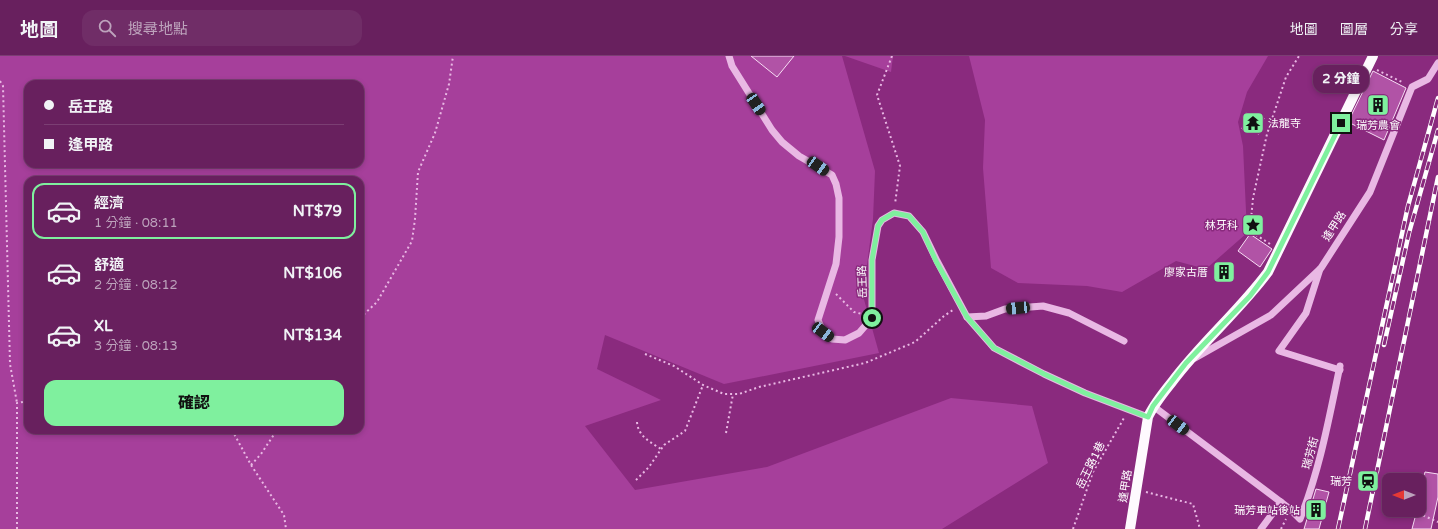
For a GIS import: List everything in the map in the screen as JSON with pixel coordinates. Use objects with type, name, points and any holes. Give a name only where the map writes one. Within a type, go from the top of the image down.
[{"type":"main road","name":"逢甲路","points":[[1130,529],[1148,417],[1153,406],[1186,363],[1250,296],[1268,272],[1373,56]]},
{"type":"street","points":[[729,56],[732,66],[772,130],[782,142],[799,156],[832,175],[836,184],[839,198],[840,237],[836,264],[818,320],[823,332],[832,339],[845,340],[859,333],[872,318]]},
{"type":"street","points":[[1412,87],[1428,79],[1438,62]]},
{"type":"street","name":"逢甲路","points":[[1186,363],[1271,315],[1321,268],[1370,192],[1412,87]]},
{"type":"street","points":[[894,213],[909,216],[923,232],[936,261],[967,317],[994,348],[1013,359],[1071,387],[1129,411],[1148,417]]},
{"type":"street","name":"岳王路","points":[[872,318],[872,260],[878,226],[882,220],[894,213]]},
{"type":"street","name":"瑞芳街","points":[[1153,406],[1281,502],[1300,519],[1323,450],[1340,368],[1279,351],[1306,313],[1321,268]]},
{"type":"street","points":[[967,317],[986,316],[1005,309],[1043,306],[1069,314],[1124,341]]},
{"type":"street","points":[[1261,529],[1281,502]]},
{"type":"path","points":[[364,314],[377,302],[412,241],[418,172],[435,133],[449,84],[453,56]]},
{"type":"path","points":[[892,56],[877,95],[900,166],[894,213]]},
{"type":"path","points":[[1278,251],[1250,231],[1253,198],[1267,134],[1286,77],[1299,56]]},
{"type":"path","points":[[1369,66],[1412,87]]},
{"type":"path","points":[[0,81],[3,86],[10,364],[17,403],[17,529]]},
{"type":"path","points":[[826,295],[836,294],[854,312],[872,318]]},
{"type":"path","points":[[645,354],[674,366],[703,385],[724,394],[739,394],[782,382],[865,363],[915,342],[944,316],[960,305]]},
{"type":"path","points":[[636,480],[649,467],[661,449],[685,431],[703,385]]},
{"type":"path","points":[[726,433],[733,394]]},
{"type":"path","points":[[17,403],[24,402]]},
{"type":"path","name":"岳王路1巷","points":[[1072,529],[1093,472],[1129,411]]},
{"type":"path","points":[[637,422],[637,429],[645,438],[661,449]]},
{"type":"path","points":[[234,434],[251,465],[284,515],[286,529]]},
{"type":"path","points":[[251,465],[261,454],[274,434]]},
{"type":"path","points":[[1136,489],[1193,504],[1200,529]]},
{"type":"path","points":[[1426,517],[1438,522]]},
{"type":"path","points":[[1281,529],[1286,519]]},
{"type":"shaded area","points":[[0,56],[842,56],[875,171],[873,219],[863,296],[879,353],[724,384],[605,335],[597,369],[661,400],[585,426],[635,490],[767,467],[951,398],[1032,406],[1048,463],[942,529],[0,529]]},
{"type":"shaded area","points":[[845,56],[893,56],[891,72]]},
{"type":"shaded area","points":[[969,56],[1268,56],[1247,92],[1238,122],[1243,146],[1247,233],[1206,269],[1176,261],[1122,292],[1087,286],[1018,283],[991,268],[983,168],[985,120]]},
{"type":"building","points":[[751,56],[794,56],[777,77]]},
{"type":"building","name":"瑞芳農會","points":[[1373,71],[1406,88],[1384,140],[1348,122]]},
{"type":"building","name":"法龍寺","points":[[1246,113],[1264,118],[1259,134],[1242,129]]},
{"type":"building","points":[[1250,234],[1272,249],[1260,267],[1238,251]]},
{"type":"building","points":[[1425,472],[1438,474],[1438,497],[1431,529],[1412,529],[1415,517],[1426,517],[1426,473]]},
{"type":"building","name":"瑞芳車站後站","points":[[1316,489],[1329,492],[1319,529],[1304,529]]},
{"type":"railway","points":[[1338,529],[1408,206],[1438,98]]},
{"type":"railway","points":[[1384,345],[1409,233],[1438,130]]},
{"type":"railway","points":[[1365,529],[1438,177]]},
{"type":"place","name":"瑞芳農會","points":[[1378,105]]},
{"type":"place","name":"法龍寺","points":[[1253,123]]},
{"type":"place","name":"林牙科","points":[[1253,225]]},
{"type":"place","name":"廖家古厝","points":[[1224,272]]},
{"type":"place","name":"瑞芳","points":[[1368,481]]},
{"type":"place","name":"瑞芳車站後站","points":[[1316,510]]},
{"type":"route","points":[[872,318],[872,260],[878,226],[882,220],[894,213],[909,216],[923,232],[936,261],[967,317],[994,348],[1013,359],[1085,393],[1148,417],[1153,406],[1186,363],[1250,296],[1268,272],[1341,123]]}]
